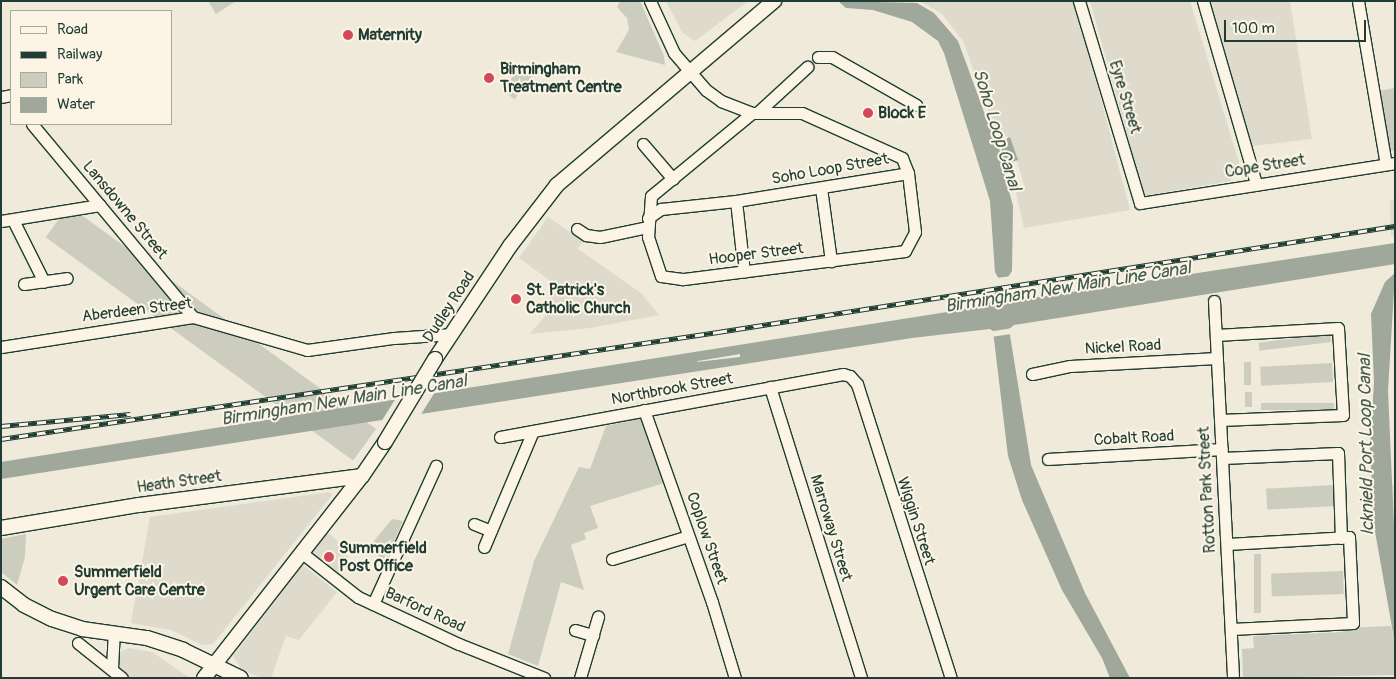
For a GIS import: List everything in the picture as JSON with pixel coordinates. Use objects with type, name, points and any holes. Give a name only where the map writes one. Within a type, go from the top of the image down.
[{"type":"main road","name":"Dudley Road","points":[[204,678],[362,476],[510,246],[557,185],[774,1]]},
{"type":"main road","name":"Heath Street","points":[[1,528],[139,505],[362,476]]},
{"type":"main road","points":[[1,587],[24,604],[52,619],[82,629],[146,638],[214,664],[241,678]]},
{"type":"street","name":"Soho Loop Street","points":[[647,222],[661,209],[736,201],[908,172],[902,158],[802,113],[755,112],[721,101],[688,72],[674,53],[650,1]]},
{"type":"street","name":"Eyre Street","points":[[1079,1],[1140,203]]},
{"type":"street","points":[[1203,1],[1256,184]]},
{"type":"street","points":[[1358,1],[1391,164]]},
{"type":"street","points":[[818,57],[832,57],[916,104]]},
{"type":"street","name":"Hooper Street","points":[[806,67],[755,112],[651,196],[647,222],[661,276],[682,279],[904,251],[915,232],[908,172]]},
{"type":"street","name":"Lansdowne Street","points":[[33,125],[193,317]]},
{"type":"street","points":[[643,144],[673,179]]},
{"type":"street","name":"Cope Street","points":[[1140,203],[1391,164]]},
{"type":"street","points":[[821,188],[831,261]]},
{"type":"street","points":[[736,201],[744,272]]},
{"type":"street","points":[[44,282],[7,220],[100,205]]},
{"type":"street","points":[[578,229],[586,236],[600,237],[647,222]]},
{"type":"street","points":[[24,284],[67,278]]},
{"type":"street","name":"Rotton Park Street","points":[[1214,301],[1233,678]]},
{"type":"street","name":"Aberdeen Street","points":[[1,347],[193,317],[307,350],[394,338],[452,334]]},
{"type":"street","points":[[1216,335],[1338,328],[1343,415],[1220,420]]},
{"type":"street","name":"Nickel Road","points":[[1032,374],[1070,366],[1217,358]]},
{"type":"street","name":"Northbrook Street","points":[[500,436],[843,374],[850,376]]},
{"type":"street","name":"Wiggin Street","points":[[850,376],[857,384],[951,678]]},
{"type":"street","name":"Marroway Street","points":[[770,387],[862,678]]},
{"type":"street","name":"Coplow Street","points":[[644,410],[735,678]]},
{"type":"street","points":[[484,547],[533,431]]},
{"type":"street","name":"Cobalt Road","points":[[1048,459],[1222,453],[1338,453],[1342,538]]},
{"type":"street","points":[[373,604],[436,466]]},
{"type":"street","points":[[474,524],[491,531]]},
{"type":"street","points":[[612,559],[688,536]]},
{"type":"street","points":[[1227,544],[1348,537],[1353,623],[1231,629]]},
{"type":"street","name":"Barford Road","points":[[302,553],[358,597],[459,644],[544,678]]},
{"type":"street","points":[[580,678],[598,617]]},
{"type":"street","points":[[576,630],[593,635]]},
{"type":"street","points":[[112,668],[114,634]]},
{"type":"street","points":[[78,643],[112,668],[122,678]]},
{"type":"shaded area","points":[[666,1],[748,1],[695,41],[682,32]]},
{"type":"shaded area","points":[[920,1],[1075,1],[1130,210],[1024,228],[1016,193],[1025,188],[1010,137],[998,138],[963,41],[942,14]]},
{"type":"shaded area","points":[[1090,1],[1190,1],[1240,166],[1230,181],[1144,196]]},
{"type":"shaded area","points":[[1208,1],[1290,1],[1312,139],[1252,146]]},
{"type":"shaded area","points":[[1395,200],[1395,235],[1391,236],[1390,201]]},
{"type":"shaded area","points":[[548,217],[583,241],[578,249],[641,293],[659,315],[590,328],[530,334],[549,311],[544,307],[559,287],[519,258]]},
{"type":"shaded area","points":[[1392,485],[1395,485],[1395,549],[1393,538]]},
{"type":"shaded area","points":[[330,492],[332,495],[213,644],[202,645],[171,630],[131,623],[150,517]]},
{"type":"shaded area","points":[[327,532],[352,552],[339,574],[312,554]]},
{"type":"shaded area","points":[[303,565],[337,592],[299,640],[286,636],[271,678],[261,678],[241,669],[233,656]]},
{"type":"shaded area","points":[[129,648],[152,652],[190,678],[129,678],[117,668],[116,658],[120,652]]},
{"type":"green space","points":[[208,1],[236,1],[216,14]]},
{"type":"green space","points":[[620,1],[640,1],[664,56],[665,65],[616,52],[629,30],[627,18],[617,7]]},
{"type":"green space","points":[[520,67],[532,76],[515,99],[503,90]]},
{"type":"green space","points":[[1395,88],[1395,151],[1390,150],[1378,91]]},
{"type":"green space","points":[[69,206],[376,429],[353,461],[46,237]]},
{"type":"green space","points":[[1330,334],[1331,342],[1260,351],[1259,343]]},
{"type":"green space","points":[[1244,362],[1251,362],[1251,385],[1244,385]]},
{"type":"green space","points":[[1332,363],[1333,382],[1261,386],[1260,367]]},
{"type":"green space","points":[[1245,392],[1252,392],[1252,407],[1245,407]]},
{"type":"green space","points":[[1261,403],[1334,403],[1334,410],[1261,410]]},
{"type":"green space","points":[[642,418],[664,483],[590,506],[598,528],[584,533],[586,539],[571,545],[584,590],[561,582],[538,666],[508,654],[534,561],[579,467],[590,469],[606,426]]},
{"type":"green space","points":[[1335,485],[1336,506],[1267,510],[1266,489]]},
{"type":"green space","points":[[392,519],[403,521],[386,559],[379,557],[370,546]]},
{"type":"green space","points":[[26,534],[25,557],[17,585],[1,572],[1,539]]},
{"type":"green space","points":[[1254,554],[1261,554],[1261,613],[1254,613]]},
{"type":"green space","points":[[1343,571],[1344,594],[1272,596],[1271,574]]},
{"type":"green space","points":[[1391,626],[1395,644],[1395,675],[1243,678],[1242,649],[1254,648],[1253,636],[1343,632],[1343,628]]},
{"type":"water","points":[[838,1],[917,3],[934,13],[958,41],[995,142],[1010,137],[1018,160],[1002,165],[1013,206],[1012,271],[1008,277],[1009,298],[1012,301],[1395,243],[1395,264],[1014,325],[1009,329],[1031,465],[1085,593],[1130,678],[1110,678],[1102,658],[1062,590],[1022,500],[1008,456],[993,331],[990,329],[912,338],[1,479],[1,462],[985,306],[993,299],[999,279],[995,272],[990,201],[944,53],[938,41],[912,22],[873,10],[846,8]],"holes":[[[740,354],[740,357],[697,362]]]},
{"type":"water","points":[[1395,273],[1388,391],[1395,549],[1395,644],[1374,526],[1370,447],[1374,382],[1371,314],[1385,282]]},
{"type":"pier","points":[[995,136],[999,138],[1007,174]]},
{"type":"pier","points":[[1012,276],[1011,287],[995,289],[996,278]]},
{"type":"pier","points":[[1013,328],[1011,334],[991,337],[991,333],[987,332]]},
{"type":"pier","points":[[435,392],[420,416],[381,422],[396,398]]},
{"type":"railway","points":[[1,439],[718,332],[1395,226]]},
{"type":"railway","points":[[1,426],[130,414]]},
{"type":"place","name":"Maternity","points":[[348,35]]},
{"type":"place","name":"Birmingham Treatment Centre","points":[[489,78]]},
{"type":"place","name":"Block E","points":[[868,113]]},
{"type":"place","name":"St. Patrick's Catholic Church","points":[[516,299]]},
{"type":"place","name":"Summerfield Post Office","points":[[329,557]]},
{"type":"place","name":"Summerfield Urgent Care Centre","points":[[63,581]]},
{"type":"water label","name":"Soho Loop Canal","points":[[996,130]]},
{"type":"water label","name":"Birmingham New Main Line Canal","points":[[1068,288]]},
{"type":"water label","name":"Birmingham New Main Line Canal","points":[[344,401]]},
{"type":"water label","name":"Icknield Port Loop Canal","points":[[1367,445]]}]
